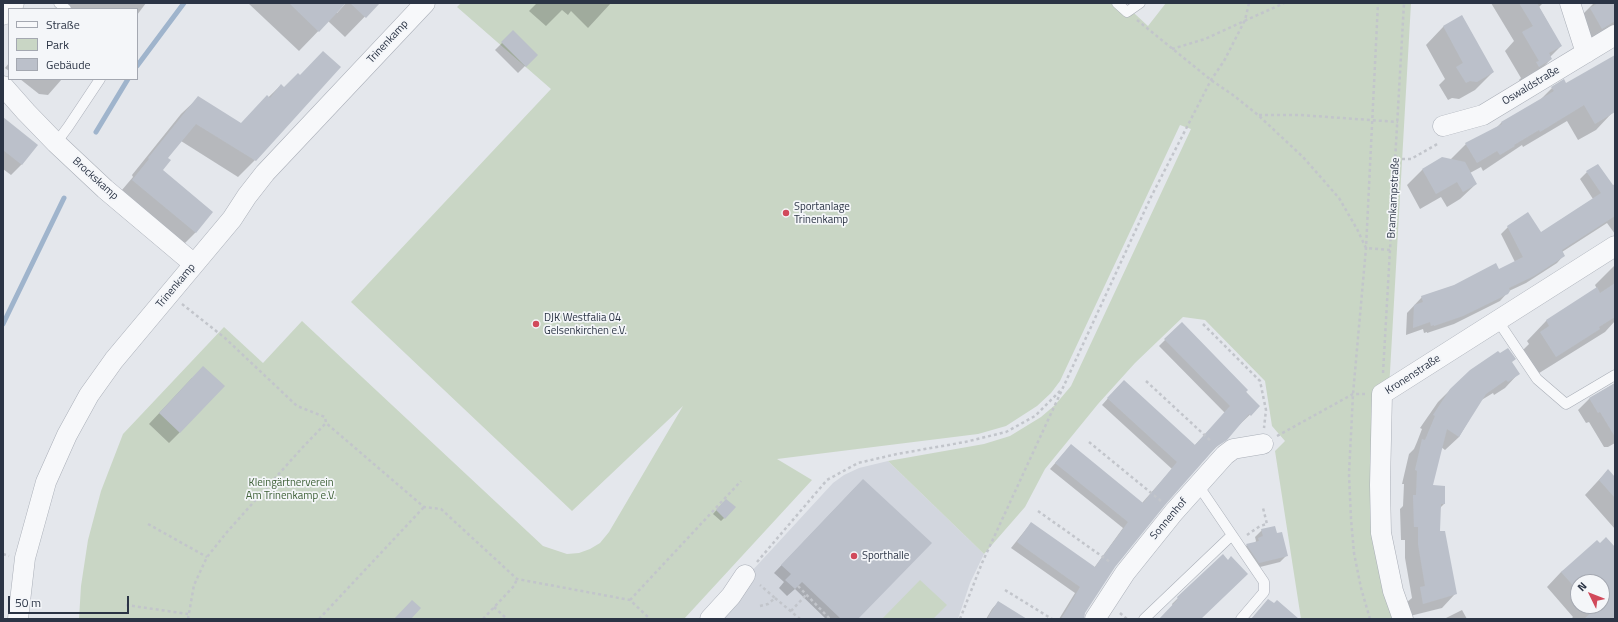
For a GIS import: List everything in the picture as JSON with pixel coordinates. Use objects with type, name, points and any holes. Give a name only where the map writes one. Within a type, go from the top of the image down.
[{"type":"street","name":"Trinenkamp","points":[[18,619],[25,558],[34,520],[46,482],[67,435],[89,395],[114,360],[232,219],[247,196],[265,173],[425,3]]},
{"type":"street","points":[[1570,3],[1586,52]]},
{"type":"street","name":"Oswaldstraße","points":[[1443,126],[1483,115],[1615,35]]},
{"type":"street","name":"Brockskamp","points":[[3,86],[56,143],[105,189],[194,264]]},
{"type":"street","name":"Kronenstraße","points":[[1403,619],[1393,591],[1381,533],[1380,485],[1382,394],[1615,246]]},
{"type":"street","name":"Sonnenhof","points":[[1095,619],[1125,573],[1174,512],[1225,455],[1233,449],[1262,444]]},
{"type":"street","points":[[710,619],[731,596],[746,575]]},
{"type":"lane","points":[[1117,3],[1127,12],[1140,3]]},
{"type":"lane","points":[[56,143],[99,80]]},
{"type":"lane","points":[[1498,321],[1537,379],[1566,404],[1615,375]]},
{"type":"lane","points":[[1198,485],[1235,538],[1266,587],[1264,592],[1241,619]]},
{"type":"lane","points":[[1144,619],[1235,538]]},
{"type":"path","points":[[960,619],[982,563],[1151,197],[1211,80],[1224,61],[1245,20],[1249,3]]},
{"type":"path","points":[[1171,49],[1205,39],[1284,3]]},
{"type":"path","points":[[1370,619],[1360,588],[1354,553],[1349,474],[1366,248],[1378,3]]},
{"type":"path","name":"Bramkampstraße","points":[[1382,394],[1404,3]]},
{"type":"path","points":[[1127,12],[1171,49],[1258,115],[1303,157],[1339,198],[1366,248]]},
{"type":"path","points":[[1258,115],[1300,115],[1398,122]]},
{"type":"path","points":[[1396,159],[1411,159],[1439,143],[1443,126]]},
{"type":"path","points":[[1366,248],[1390,250]]},
{"type":"path","points":[[169,294],[225,338],[297,406],[325,417],[326,423],[424,507],[441,510],[517,579],[630,600],[650,619]]},
{"type":"path","points":[[1203,324],[1260,381],[1266,410],[1262,444]]},
{"type":"path","points":[[1146,381],[1225,455]]},
{"type":"path","points":[[800,619],[755,580],[746,575],[827,480],[858,463],[897,454],[965,442],[1006,432],[1035,416],[1062,390]]},
{"type":"path","points":[[1262,444],[1354,394],[1382,394]]},
{"type":"path","points":[[188,619],[194,585],[207,557],[237,520],[326,423]]},
{"type":"path","points":[[1089,442],[1174,512]]},
{"type":"path","points":[[630,600],[741,481]]},
{"type":"path","points":[[319,619],[424,507]]},
{"type":"path","points":[[1235,538],[1267,524],[1263,508]]},
{"type":"path","points":[[1038,512],[1125,573]]},
{"type":"path","points":[[148,524],[207,557]]},
{"type":"path","points":[[484,619],[514,586],[517,579]]},
{"type":"path","points":[[798,586],[827,614],[830,619]]},
{"type":"path","points":[[1005,590],[1052,619]]},
{"type":"path","points":[[791,611],[806,595]]},
{"type":"path","points":[[760,606],[768,604],[775,598]]},
{"type":"path","points":[[126,605],[188,614]]},
{"type":"path","points":[[494,607],[507,619]]},
{"type":"shaded area","points":[[888,461],[984,554],[970,583],[958,619],[718,619],[750,573],[833,483],[844,475],[859,468]]},
{"type":"green space","name":"Kleingärtnerverein Am Trinenkamp e.V.","points":[[461,3],[1123,3],[1148,26],[1166,3],[1411,3],[1383,495],[1404,619],[1301,619],[1275,451],[1285,441],[1272,426],[1265,381],[1205,320],[1183,317],[1135,363],[1098,404],[1045,469],[1025,507],[984,554],[888,461],[984,444],[1010,436],[1041,417],[1055,405],[1071,386],[1191,129],[1180,125],[1060,381],[1051,393],[1037,406],[1006,426],[978,434],[777,459],[812,480],[684,619],[79,619],[81,586],[88,540],[101,491],[123,434],[224,327],[263,363],[302,321],[543,546],[567,554],[579,553],[600,543],[609,532],[683,406],[572,511],[351,302],[551,89],[457,7]]},
{"type":"green space","points":[[920,580],[947,605],[933,619],[882,619]]},
{"type":"building","points":[[289,3],[346,3],[319,32]]},
{"type":"building","points":[[350,3],[380,3],[366,18]]},
{"type":"building","points":[[1519,3],[1537,3],[1562,46],[1549,53],[1552,59],[1539,67],[1536,62],[1539,61],[1522,32],[1533,26]]},
{"type":"building","points":[[1598,3],[1615,3],[1615,21],[1602,29],[1590,8]]},
{"type":"building","points":[[1462,15],[1494,72],[1477,82],[1470,81],[1466,83],[1456,67],[1463,63],[1443,26]]},
{"type":"building","points":[[513,30],[538,55],[526,67],[501,42]]},
{"type":"building","points":[[323,51],[341,67],[256,161],[196,124],[168,158],[171,160],[163,170],[213,212],[196,233],[132,180],[198,96],[241,123],[267,95],[270,98],[281,84],[284,87],[298,73],[300,75]]},
{"type":"building","points":[[1615,55],[1615,112],[1595,124],[1584,105],[1540,132],[1539,130],[1500,155],[1497,151],[1477,163],[1465,143],[1502,124],[1501,122],[1554,91],[1551,87],[1564,79],[1566,83]]},
{"type":"building","points":[[3,117],[38,145],[22,165],[3,150]]},
{"type":"building","points":[[1442,157],[1465,162],[1477,184],[1463,192],[1457,182],[1436,194],[1422,169]]},
{"type":"building","points":[[1598,164],[1613,185],[1615,184],[1615,216],[1562,250],[1565,256],[1534,276],[1509,288],[1510,291],[1508,294],[1463,316],[1434,326],[1431,326],[1430,322],[1413,328],[1414,305],[1423,302],[1421,296],[1454,285],[1496,263],[1499,269],[1523,257],[1507,226],[1528,212],[1541,232],[1601,193],[1586,171]]},
{"type":"building","points":[[1615,283],[1615,317],[1599,327],[1600,329],[1556,357],[1540,332],[1549,326],[1546,320],[1597,287],[1600,293]]},
{"type":"building","points":[[1182,322],[1248,390],[1246,392],[1260,406],[1251,416],[1249,414],[1227,440],[1216,447],[1165,505],[1115,567],[1085,613],[1084,619],[1061,619],[1080,587],[1017,542],[1031,522],[1095,567],[1128,522],[1055,463],[1071,444],[1143,503],[1177,462],[1107,398],[1124,380],[1195,445],[1230,406],[1164,339]]},
{"type":"building","points":[[1508,348],[1516,359],[1512,362],[1520,374],[1508,382],[1506,380],[1486,394],[1459,437],[1447,429],[1433,485],[1445,486],[1445,504],[1441,504],[1440,531],[1445,531],[1457,594],[1423,604],[1420,587],[1425,586],[1418,544],[1418,527],[1414,527],[1413,495],[1416,495],[1417,471],[1415,470],[1422,439],[1425,440],[1435,416],[1433,415],[1450,389],[1470,370],[1498,351],[1500,353]]},
{"type":"building","points":[[203,366],[225,386],[180,433],[159,413]]},
{"type":"building","points":[[1615,383],[1615,437],[1600,412],[1598,413],[1589,398]]},
{"type":"building","points":[[1608,469],[1615,477],[1615,498],[1599,480]]},
{"type":"building","name":"Sporthalle","points":[[863,479],[932,543],[858,619],[841,619],[802,582],[795,589],[785,580],[791,574],[781,565]]},
{"type":"building","points":[[726,499],[736,507],[725,519],[716,510]]},
{"type":"building","points":[[1275,526],[1277,533],[1282,532],[1288,556],[1259,563],[1246,544],[1259,541],[1258,538],[1263,536],[1261,529]]},
{"type":"building","points":[[1606,537],[1615,547],[1615,619],[1584,619],[1590,614],[1610,614],[1610,574],[1570,574],[1570,582],[1561,572],[1597,540],[1600,543]]},
{"type":"building","points":[[1223,554],[1228,560],[1231,556],[1248,574],[1201,619],[1159,619],[1178,599],[1177,597]]},
{"type":"building","points":[[1268,599],[1274,603],[1277,600],[1299,619],[1251,619]]},
{"type":"building","points":[[412,600],[421,608],[411,619],[394,619]]},
{"type":"building","points":[[998,601],[1027,619],[987,619]]},
{"type":"waterway","points":[[138,65],[184,3]]},
{"type":"waterway","points":[[96,132],[127,80]]},
{"type":"waterway","points":[[3,324],[64,198]]},
{"type":"place","name":"Sportanlage Trinenkamp","points":[[786,213]]},
{"type":"place","name":"DJK Westfalia 04 Gelsenkirchen e.V.","points":[[536,324]]},
{"type":"place","name":"Sporthalle","points":[[854,556]]}]
